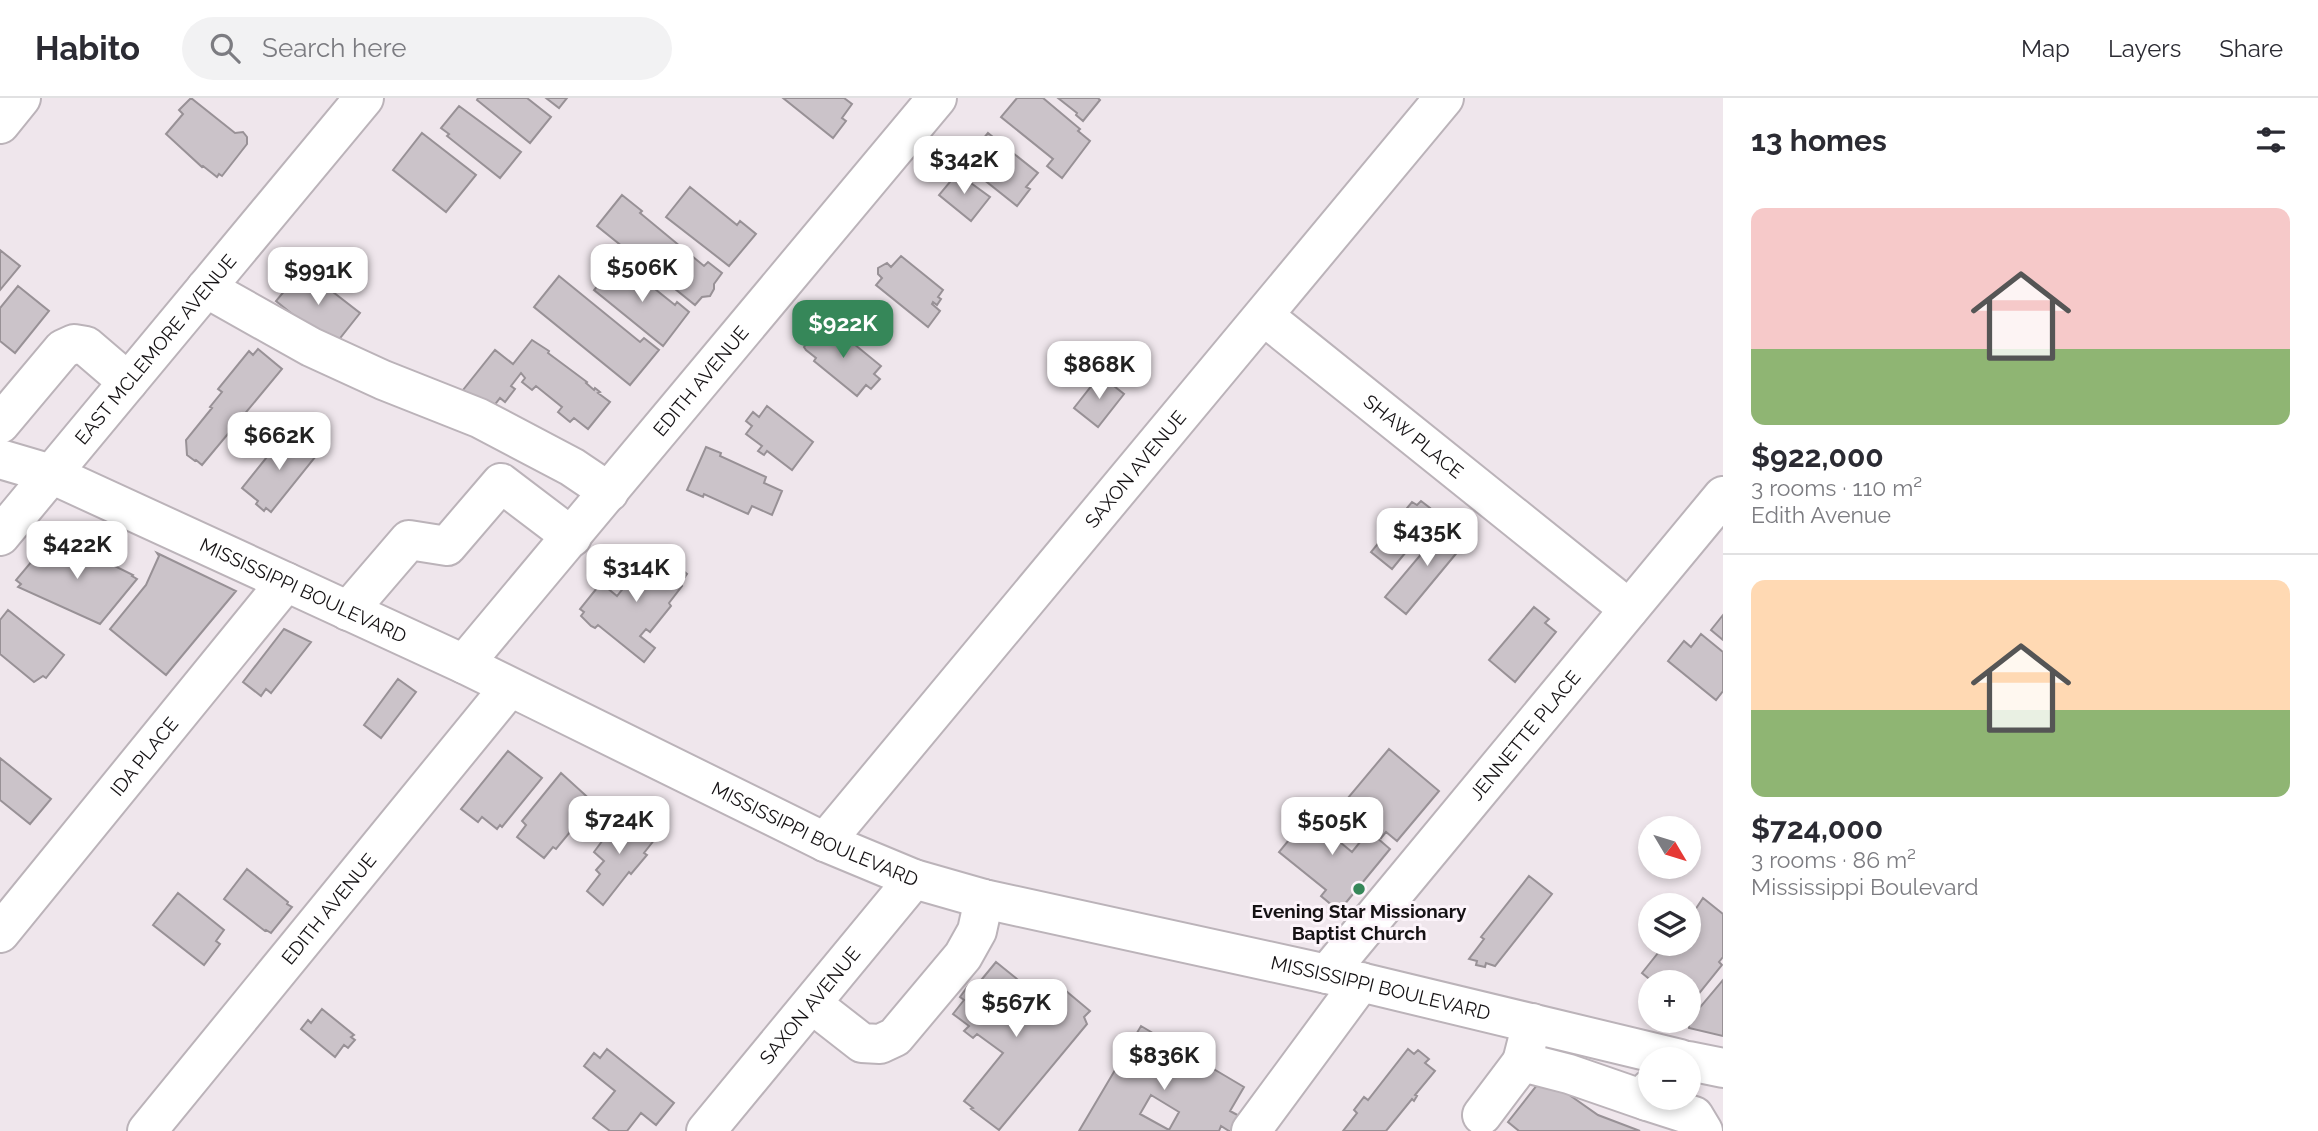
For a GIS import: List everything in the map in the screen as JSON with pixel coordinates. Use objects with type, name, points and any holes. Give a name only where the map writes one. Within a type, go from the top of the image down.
[{"type":"street","points":[[0,124],[21,98]]},
{"type":"street","name":"EAST MCLEMORE AVENUE","points":[[0,536],[364,98]]},
{"type":"street","name":"EDITH AVENUE","points":[[464,664],[937,98]]},
{"type":"street","name":"SAXON AVENUE","points":[[825,842],[1444,98]]},
{"type":"street","points":[[205,288],[311,347],[383,380],[479,418],[572,467],[609,492]]},
{"type":"street","name":"SHAW PLACE","points":[[1264,316],[1629,609]]},
{"type":"street","points":[[0,424],[63,349],[74,344],[86,346],[128,382]]},
{"type":"street","points":[[0,432],[51,474]]},
{"type":"street","name":"MISSISSIPPI BOULEVARD","points":[[0,459],[51,474],[464,664],[825,842],[914,879],[984,899],[1344,978],[1532,1023],[1638,1061]]},
{"type":"street","points":[[348,611],[409,540],[447,546],[501,483],[572,537]]},
{"type":"street","name":"JENNETTE PLACE","points":[[1251,1131],[1344,978],[1629,609],[1723,496]]},
{"type":"street","name":"IDA PLACE","points":[[0,933],[286,582]]},
{"type":"street","name":"EDITH AVENUE","points":[[147,1131],[509,688]]},
{"type":"street","name":"SAXON AVENUE","points":[[706,1131],[914,879]]},
{"type":"street","points":[[812,1004],[862,1043],[880,1044],[895,1037],[963,956],[977,931],[984,899]]},
{"type":"street","points":[[1482,1115],[1521,1062],[1532,1023]]},
{"type":"street","points":[[1521,1062],[1569,1074],[1638,1071]]},
{"type":"street","name":"MISSISSIPPI BOULEVARD","points":[[1701,1069],[1723,1068]]},
{"type":"street","points":[[1690,1110],[1703,1131]]},
{"type":"building","points":[[191,98],[235,133],[243,132],[247,137],[247,144],[222,176],[219,174],[217,177],[202,167],[166,134],[183,114],[179,110]]},
{"type":"building","points":[[527,98],[551,117],[530,143],[477,100]]},
{"type":"building","points":[[546,98],[567,98],[559,108]]},
{"type":"building","points":[[783,98],[844,98],[852,104],[842,118],[846,121],[833,138]]},
{"type":"building","points":[[1017,98],[1043,98],[1080,129],[1078,131],[1090,141],[1062,178],[1047,166],[1053,159],[1001,117]]},
{"type":"building","points":[[1058,98],[1098,98],[1100,100],[1083,121]]},
{"type":"building","points":[[459,106],[521,152],[500,178],[447,136],[449,134],[441,128]]},
{"type":"building","points":[[422,133],[476,175],[446,212],[393,170]]},
{"type":"building","points":[[988,133],[1038,173],[1026,187],[1030,189],[1017,206],[963,163]]},
{"type":"building","points":[[953,170],[990,197],[971,221],[939,195],[950,182],[946,179]]},
{"type":"building","points":[[690,187],[737,225],[740,221],[756,234],[729,266],[666,217]]},
{"type":"building","points":[[622,195],[704,266],[708,262],[722,273],[710,296],[702,297],[695,305],[597,226]]},
{"type":"building","points":[[0,250],[20,266],[0,290]]},
{"type":"building","points":[[901,256],[943,290],[937,305],[933,302],[932,304],[940,311],[928,327],[876,285],[882,278],[878,274],[878,268],[887,263],[891,267]]},
{"type":"building","points":[[625,265],[675,305],[677,302],[689,312],[663,346],[594,290],[610,271],[616,276]]},
{"type":"building","points":[[302,268],[360,313],[333,347],[276,301],[286,289],[281,286],[285,281],[289,284]]},
{"type":"building","points":[[559,276],[640,342],[644,338],[659,350],[630,385],[534,307]]},
{"type":"building","points":[[18,286],[49,311],[15,353],[0,341],[0,308]]},
{"type":"building","points":[[822,324],[836,334],[838,331],[881,366],[874,374],[880,379],[871,389],[866,385],[857,396],[814,361],[816,358],[804,347]]},
{"type":"building","points":[[532,340],[610,402],[588,429],[574,418],[570,422],[558,412],[562,407],[536,386],[532,390],[522,382],[525,378],[521,373],[511,386],[515,389],[505,402],[500,398],[490,411],[463,390],[495,350],[513,364]]},
{"type":"building","points":[[258,349],[282,369],[202,465],[187,455],[186,440],[212,408],[210,407],[222,392],[218,389],[249,351],[253,355]]},
{"type":"building","points":[[1100,375],[1124,394],[1098,427],[1074,408]]},
{"type":"building","points":[[767,406],[813,442],[792,470],[767,451],[764,455],[758,451],[762,446],[746,434],[752,426],[746,421],[753,412],[759,417]]},
{"type":"building","points":[[287,432],[308,446],[306,448],[316,456],[271,512],[266,508],[264,511],[256,504],[258,501],[242,488]]},
{"type":"building","points":[[706,447],[766,477],[764,483],[782,491],[772,515],[752,506],[748,514],[704,494],[703,497],[687,490]]},
{"type":"building","points":[[1421,501],[1430,508],[1426,513],[1433,519],[1392,569],[1371,552],[1412,502],[1417,505]]},
{"type":"building","points":[[1449,521],[1469,538],[1406,614],[1385,597]]},
{"type":"building","points":[[58,538],[137,579],[100,624],[18,587],[21,584],[16,580],[32,561],[37,564]]},
{"type":"building","points":[[660,552],[687,574],[669,603],[671,606],[650,632],[646,629],[640,636],[655,648],[644,662],[598,625],[595,628],[591,626],[581,616],[584,612],[580,609],[601,583],[617,596],[648,557],[653,561]]},
{"type":"building","points":[[157,553],[236,591],[166,675],[110,629],[146,585],[159,556]]},
{"type":"building","points":[[1534,607],[1549,619],[1545,623],[1556,632],[1515,682],[1489,660]]},
{"type":"building","points":[[8,610],[64,655],[46,678],[43,676],[34,682],[0,654],[0,620]]},
{"type":"building","points":[[1723,615],[1723,640],[1711,630]]},
{"type":"building","points":[[284,629],[311,642],[271,693],[266,689],[261,696],[243,682]]},
{"type":"building","points":[[1701,634],[1723,652],[1723,691],[1716,700],[1668,661],[1684,641],[1691,647]]},
{"type":"building","points":[[398,679],[416,692],[381,738],[364,725]]},
{"type":"building","points":[[1389,749],[1439,791],[1397,841],[1386,832],[1381,838],[1370,829],[1375,822],[1347,799]]},
{"type":"building","points":[[508,751],[542,778],[502,827],[500,825],[497,829],[482,817],[478,822],[461,809]]},
{"type":"building","points":[[0,758],[51,799],[30,824],[0,800]]},
{"type":"building","points":[[561,773],[594,803],[556,849],[553,847],[544,858],[517,837],[526,825],[522,821]]},
{"type":"building","points":[[1320,802],[1336,815],[1324,829],[1352,852],[1369,831],[1390,849],[1339,911],[1321,896],[1326,890],[1279,852]]},
{"type":"building","points":[[623,813],[655,839],[644,853],[647,855],[631,874],[629,872],[603,905],[587,891],[600,874],[596,870],[604,861],[594,852]]},
{"type":"building","points":[[247,869],[292,907],[271,933],[224,899]]},
{"type":"building","points":[[1529,876],[1552,894],[1495,966],[1486,963],[1485,967],[1476,965],[1477,961],[1469,959],[1484,939],[1481,937]]},
{"type":"building","points":[[178,893],[224,930],[216,941],[220,944],[204,965],[153,925]]},
{"type":"building","points":[[1703,898],[1723,914],[1723,957],[1719,962],[1722,965],[1701,991],[1701,970],[1644,970],[1656,956],[1701,956]]},
{"type":"building","points":[[996,962],[1038,996],[1044,988],[1053,996],[1058,995],[1061,998],[1066,991],[1090,1011],[1084,1017],[1087,1024],[999,1130],[964,1101],[1003,1053],[977,1034],[973,1038],[964,1031],[969,1026],[953,1014],[964,1000],[960,997],[968,986],[973,990]]},
{"type":"building","points":[[1723,980],[1723,1036],[1701,1031],[1701,1006]]},
{"type":"building","points":[[322,1009],[354,1035],[351,1037],[355,1040],[348,1048],[344,1045],[335,1057],[301,1029],[308,1020],[311,1023]]},
{"type":"building","points":[[1141,1026],[1244,1087],[1230,1111],[1243,1118],[1235,1131],[1221,1126],[1219,1131],[1079,1131]],"holes":[[[1151,1095],[1179,1112],[1169,1130],[1140,1114]]]},
{"type":"building","points":[[607,1049],[674,1103],[656,1125],[641,1113],[627,1131],[610,1131],[593,1118],[615,1091],[584,1066],[594,1053],[600,1058]]},
{"type":"building","points":[[1408,1049],[1414,1054],[1418,1050],[1429,1059],[1425,1063],[1435,1071],[1415,1095],[1417,1096],[1414,1101],[1412,1099],[1386,1131],[1343,1131],[1357,1113],[1354,1110],[1364,1097],[1368,1100]]},
{"type":"building","points":[[1545,1075],[1598,1115],[1640,1131],[1519,1131],[1508,1122]]},
{"type":"place","name":"Evening Star Missionary Baptist Church","points":[[1359,889]]}]
